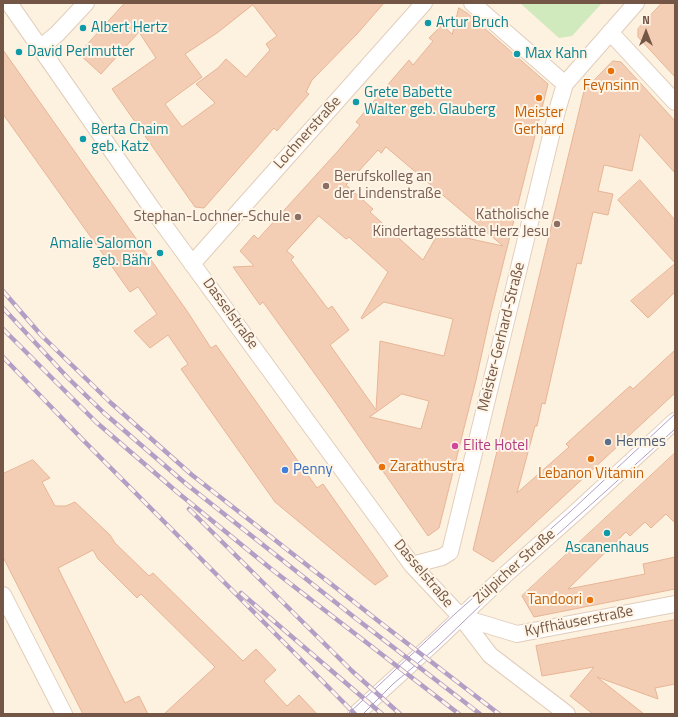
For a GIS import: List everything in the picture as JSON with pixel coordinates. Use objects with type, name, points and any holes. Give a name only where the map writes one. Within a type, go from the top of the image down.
[{"type":"street","name":"Dasselstraße","points":[[9,3],[192,264],[412,564],[461,618],[490,654],[566,714]]},
{"type":"street","points":[[40,48],[57,34],[86,3]]},
{"type":"street","name":"Lochnerstraße","points":[[192,264],[424,3]]},
{"type":"street","points":[[472,3],[565,84],[636,3]]},
{"type":"street","points":[[610,32],[675,102]]},
{"type":"street","name":"Meister-Gerhard-Straße","points":[[412,564],[442,557],[450,552],[555,119],[565,84]]},
{"type":"street","name":"Zülpicher Straße","points":[[356,714],[461,618],[506,574],[675,421]]},
{"type":"street","points":[[3,594],[64,714]]},
{"type":"street","name":"Kyffhäuserstraße","points":[[461,618],[518,634],[675,604]]},
{"type":"green space","points":[[520,3],[602,3],[572,36],[559,38]]},
{"type":"building","points":[[125,3],[384,3],[357,34],[312,80],[306,92],[309,94],[277,131],[274,128],[204,208],[195,207],[112,89],[156,58],[139,32],[101,74],[79,54]],"holes":[[[253,5],[277,36],[266,44],[270,50],[246,77],[226,59],[218,68],[196,84],[215,103],[182,127],[165,104],[202,77],[185,54],[217,33]]]},
{"type":"building","points":[[662,3],[675,3],[675,77],[638,37],[638,29]]},
{"type":"building","points":[[459,8],[467,13],[548,84],[439,528],[428,536],[333,399],[263,302],[260,305],[233,267],[254,266],[240,251],[254,235],[258,239],[337,152],[360,125],[356,122],[409,60],[413,65],[433,41],[429,38],[442,25],[452,34]],"holes":[[[386,147],[503,246],[439,232],[423,260],[370,212],[373,209],[346,185],[378,150],[381,153]],[[319,216],[346,239],[349,237],[388,272],[361,318],[362,319],[384,302],[453,319],[444,356],[380,341],[376,410],[330,345],[349,330],[332,306],[328,309],[291,260],[294,257],[287,251]],[[402,394],[429,401],[421,429],[370,417]]]},
{"type":"building","points":[[3,50],[187,311],[211,348],[216,345],[317,488],[323,484],[388,576],[375,585],[275,502],[181,369],[188,364],[168,335],[150,348],[134,331],[157,314],[138,287],[130,292],[3,114]]},
{"type":"building","points":[[613,61],[621,62],[675,121],[675,173],[640,134],[632,171],[604,165],[598,191],[613,194],[608,215],[593,212],[581,264],[577,263],[545,404],[542,403],[537,426],[535,426],[517,493],[569,447],[566,444],[630,386],[633,389],[675,350],[675,393],[493,562],[473,550],[584,91]]},
{"type":"building","points":[[640,180],[675,220],[675,263],[618,200]]},
{"type":"building","points":[[675,264],[675,292],[648,318],[631,301]]},
{"type":"building","points":[[675,453],[675,523],[666,514],[651,528],[645,522],[630,536],[626,532],[568,589],[645,574],[643,564],[675,557],[675,589],[534,617],[522,596]]},
{"type":"building","points":[[33,460],[50,478],[42,482],[55,506],[66,506],[75,502],[110,535],[115,543],[149,576],[153,573],[243,661],[256,649],[276,670],[264,681],[287,706],[299,695],[317,714],[164,714],[215,667],[141,594],[137,598],[98,559],[93,550],[58,568],[125,703],[139,696],[148,714],[83,714],[3,557],[3,474]]},
{"type":"building","points":[[675,620],[675,684],[655,688],[658,699],[597,677],[644,714],[593,714],[570,696],[594,667],[542,676],[536,646]]},
{"type":"tram line","points":[[348,714],[456,613],[571,511],[675,414]]},
{"type":"tram line","points":[[363,714],[393,684],[437,647],[508,579],[675,429]]},
{"type":"railway","points":[[3,291],[41,335],[111,403],[192,475],[499,714]]},
{"type":"railway","points":[[3,308],[68,378],[104,413],[185,483],[354,617],[480,714]]},
{"type":"railway","points":[[3,329],[96,422],[177,492],[270,568],[459,714]]},
{"type":"railway","points":[[3,357],[83,440],[355,714]]},
{"type":"railway","points":[[189,509],[352,671],[400,714]]},
{"type":"railway","points":[[241,593],[382,714]]},
{"type":"place","name":"Artur Bruch","points":[[428,23]]},
{"type":"place","name":"Albert Hertz","points":[[83,28]]},
{"type":"place","name":"David Perlmutter","points":[[19,52]]},
{"type":"place","name":"Max Kahn","points":[[517,54]]},
{"type":"place","name":"Feynsinn","points":[[611,71]]},
{"type":"place","name":"Meister Gerhard","points":[[539,98]]},
{"type":"place","name":"Grete Babette Walter geb. Glauberg","points":[[356,102]]},
{"type":"place","name":"Berta Chaim geb. Katz","points":[[83,139]]},
{"type":"place","name":"Berufskolleg an der Lindenstraße","points":[[326,186]]},
{"type":"place","name":"Stephan-Lochner-Schule","points":[[298,217]]},
{"type":"place","name":"Katholische Kindertagesstätte Herz Jesu","points":[[557,224]]},
{"type":"place","name":"Amalie Salomon geb. Bähr","points":[[160,253]]},
{"type":"place","name":"Hermes","points":[[608,442]]},
{"type":"place","name":"Elite Hotel","points":[[455,446]]},
{"type":"place","name":"Lebanon Vitamin","points":[[591,459]]},
{"type":"place","name":"Zarathustra","points":[[382,467]]},
{"type":"place","name":"Penny","points":[[285,470]]},
{"type":"place","name":"Ascanenhaus","points":[[607,533]]},
{"type":"place","name":"Tandoori","points":[[590,600]]}]
